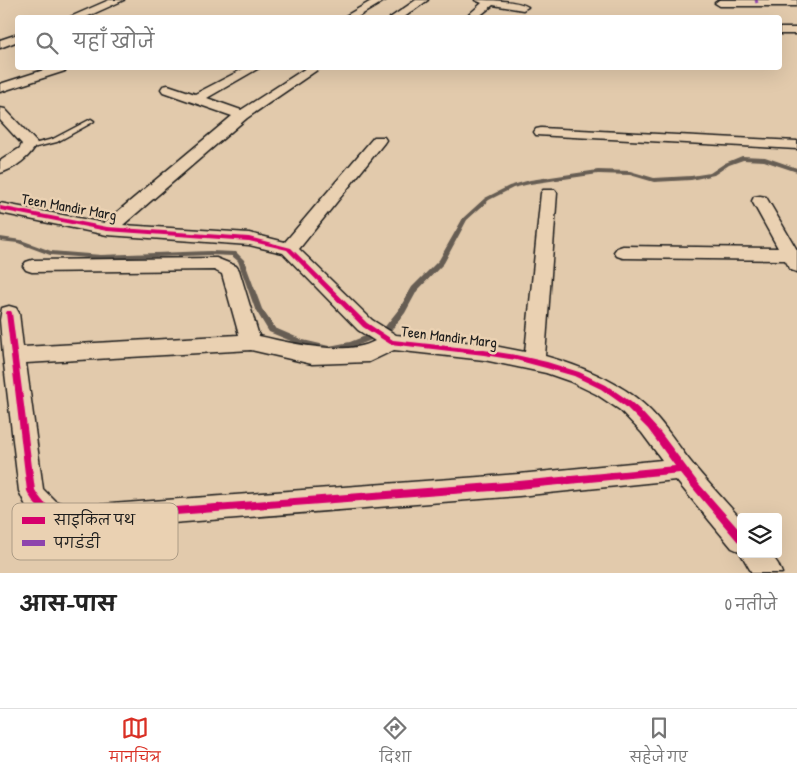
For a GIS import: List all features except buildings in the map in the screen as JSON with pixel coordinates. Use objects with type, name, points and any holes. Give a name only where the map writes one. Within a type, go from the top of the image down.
[{"type":"street","points":[[81,15],[119,0]]},
{"type":"street","points":[[353,15],[381,0]]},
{"type":"street","points":[[400,15],[424,0]]},
{"type":"street","points":[[473,15],[485,1],[523,7]]},
{"type":"street","points":[[720,3],[797,3]]},
{"type":"street","points":[[782,30],[797,31]]},
{"type":"street","points":[[0,44],[15,38]]},
{"type":"street","points":[[0,88],[55,70]]},
{"type":"street","points":[[198,98],[249,70]]},
{"type":"street","points":[[108,229],[242,115],[311,70]]},
{"type":"street","points":[[168,89],[242,115]]},
{"type":"street","points":[[0,112],[30,143],[26,151],[0,168]]},
{"type":"street","points":[[542,132],[797,145]]},
{"type":"street","points":[[289,249],[379,140]]},
{"type":"street","points":[[534,362],[549,193]]},
{"type":"street","points":[[760,201],[794,260]]},
{"type":"street","name":"Teen Mandir Marg","points":[[0,208],[108,229],[249,239],[289,249],[365,325],[388,341],[534,362],[589,380],[628,404],[660,437],[682,469],[737,534]]},
{"type":"street","points":[[623,252],[794,260]]},
{"type":"street","points":[[32,266],[216,264],[230,270],[250,342]]},
{"type":"street","points":[[9,314],[31,491],[37,503]]},
{"type":"street","points":[[13,356],[250,342],[312,356],[369,354],[388,341]]},
{"type":"street","points":[[178,511],[519,485],[682,469]]},
{"type":"street","points":[[757,558],[769,573]]},
{"type":"lane","points":[[28,146],[55,141],[91,121]]},
{"type":"waterway","points":[[0,239],[19,241],[50,253],[101,257],[210,253],[234,254],[241,260],[259,309],[272,330],[301,342],[329,349],[351,345],[386,331],[402,311],[414,289],[442,261],[465,219],[487,199],[511,187],[530,182],[598,172],[630,173],[654,180],[691,178],[712,174],[727,164],[742,158],[765,159],[797,170]]},
{"type":"cycle path","points":[[0,208],[107,229],[249,239],[289,249],[365,325],[392,342],[484,352],[547,365],[576,374],[603,387],[636,411],[657,435],[696,487],[737,534]]},
{"type":"cycle path","points":[[9,313],[31,491],[38,503]]},
{"type":"cycle path","points":[[178,511],[519,485],[682,469]]}]
